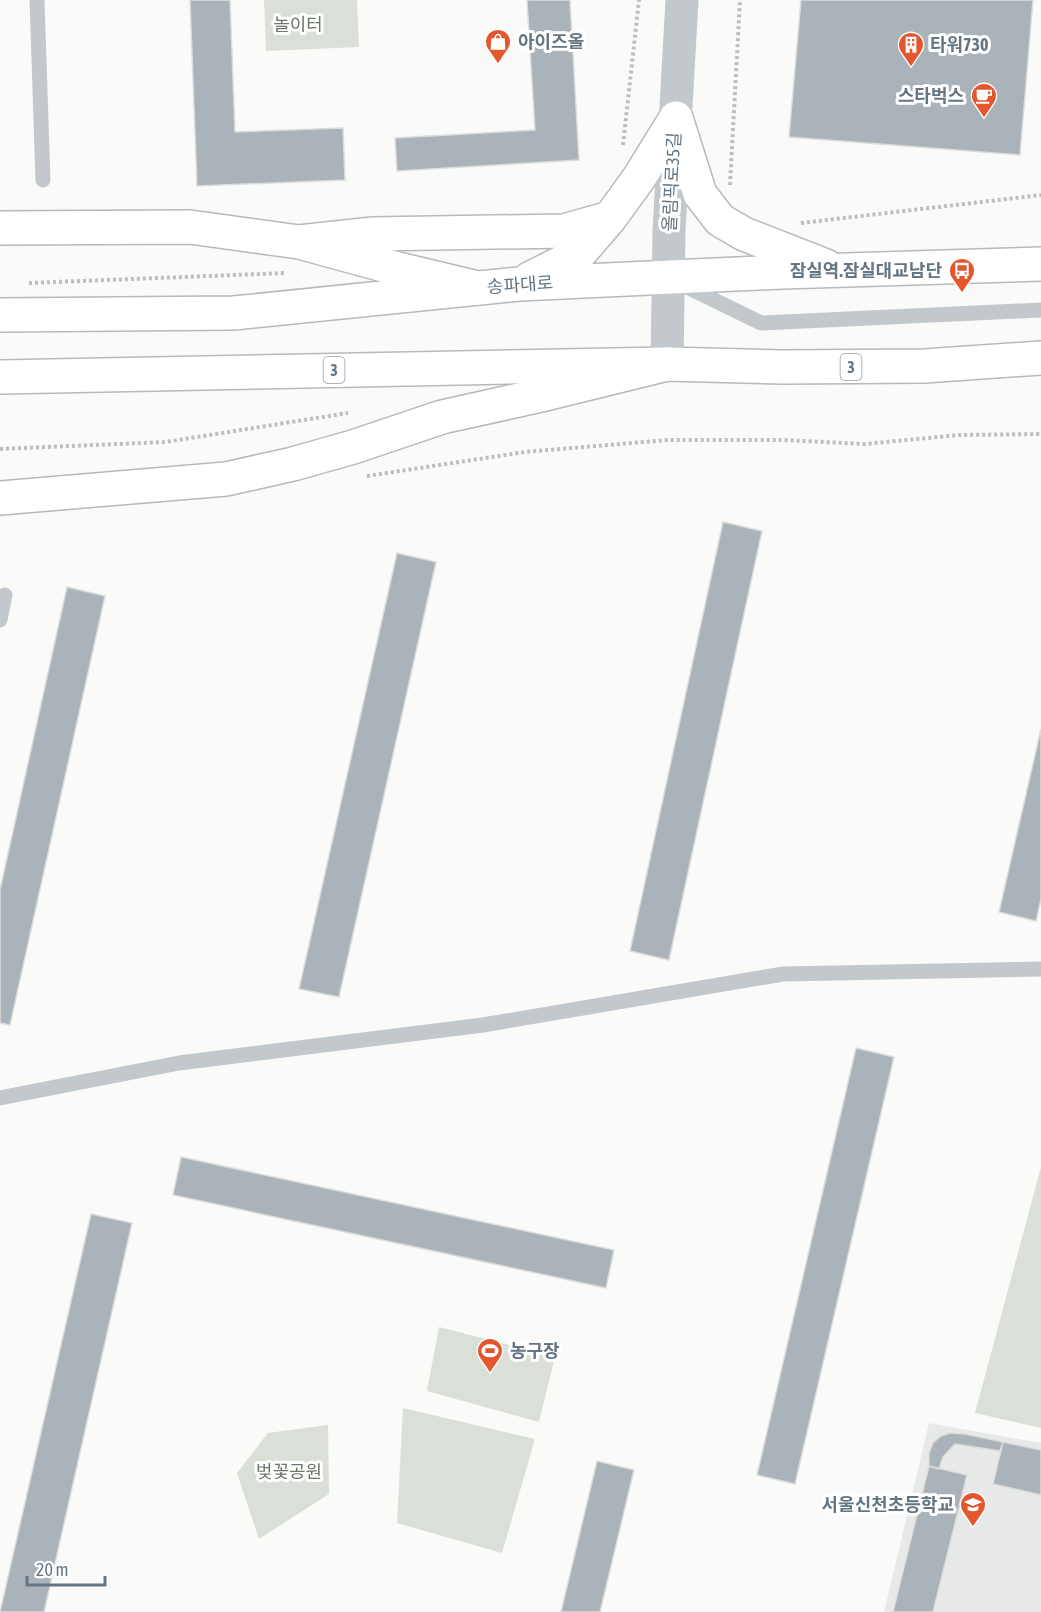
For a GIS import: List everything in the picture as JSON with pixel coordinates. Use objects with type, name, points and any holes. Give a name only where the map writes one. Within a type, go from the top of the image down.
[{"type":"main road","points":[[519,284],[579,254],[610,218],[639,178],[676,118]]},
{"type":"main road","points":[[676,118],[700,194],[720,219],[744,234],[842,272]]},
{"type":"main road","points":[[299,242],[373,234],[564,231],[610,218]]},
{"type":"main road","points":[[0,228],[189,227],[299,242],[478,288]]},
{"type":"main road","name":"송파대로","points":[[0,315],[234,313],[519,284],[782,272],[842,272],[1041,264]]},
{"type":"main road","name":"3","points":[[0,377],[667,364],[782,367],[924,366],[1038,357]]},
{"type":"main road","points":[[0,498],[225,479],[293,464],[353,447],[442,417],[667,364]]},
{"type":"street","name":"올림픽로35길","points":[[667,364],[669,231],[682,0]]},
{"type":"lane","points":[[37,0],[43,180]]},
{"type":"lane","points":[[668,278],[761,323],[1041,310]]},
{"type":"lane","points":[[0,620],[5,595]]},
{"type":"lane","points":[[0,1098],[179,1062],[483,1024],[783,974],[1041,969]]},
{"type":"path","points":[[622,148],[639,0]]},
{"type":"path","points":[[729,186],[740,0]]},
{"type":"path","points":[[795,224],[1041,195]]},
{"type":"path","points":[[24,283],[286,273]]},
{"type":"path","points":[[0,449],[165,442],[348,413]]},
{"type":"path","points":[[358,477],[525,452],[668,440],[783,440],[865,444],[959,435],[1041,434]]},
{"type":"shaded area","name":"서울신천초등학교","points":[[929,1423],[1041,1443],[1041,1612],[884,1612]]},
{"type":"green space","name":"놀이터","points":[[264,0],[357,0],[359,47],[266,51]]},
{"type":"green space","points":[[1041,1167],[1041,1428],[975,1413]]},
{"type":"green space","name":"농구장","points":[[439,1327],[555,1357],[539,1422],[427,1391]]},
{"type":"green space","points":[[403,1408],[535,1439],[502,1553],[397,1523]]},
{"type":"green space","name":"벚꽃공원","points":[[328,1425],[329,1494],[259,1539],[237,1473],[268,1433]]},
{"type":"building","points":[[190,0],[230,0],[235,132],[343,128],[345,180],[197,186]]},
{"type":"building","points":[[527,0],[570,0],[579,160],[397,171],[395,138],[535,130]]},
{"type":"building","name":"타워730","points":[[801,0],[1033,0],[1020,155],[789,137]]},
{"type":"building","points":[[723,522],[762,531],[669,960],[630,951]]},
{"type":"building","points":[[397,553],[436,562],[339,997],[299,989]]},
{"type":"building","points":[[67,587],[105,596],[10,1025],[0,1023],[0,890]]},
{"type":"building","points":[[1041,729],[1041,899],[1036,921],[999,912]]},
{"type":"building","points":[[856,1048],[894,1057],[795,1484],[757,1475]]},
{"type":"building","points":[[181,1157],[614,1250],[606,1288],[173,1195]]},
{"type":"building","points":[[91,1214],[132,1223],[44,1612],[0,1612]]},
{"type":"building","points":[[950,1433],[1003,1442],[1000,1451],[955,1444],[943,1457],[939,1469],[929,1466],[929,1453],[933,1443],[941,1436]]},
{"type":"building","points":[[1003,1442],[1041,1450],[1041,1495],[993,1484]]},
{"type":"building","points":[[597,1461],[634,1470],[600,1612],[561,1612]]},
{"type":"building","points":[[929,1466],[967,1475],[933,1612],[893,1612]]},
{"type":"place","name":"아이즈올","points":[[498,65]]},
{"type":"place","name":"타워730","points":[[911,68]]},
{"type":"place","name":"스타벅스","points":[[984,119]]},
{"type":"place","name":"잠실역.잠실대교남단","points":[[962,294]]},
{"type":"place","name":"농구장","points":[[490,1374]]},
{"type":"place","name":"서울신천초등학교","points":[[973,1528]]}]
